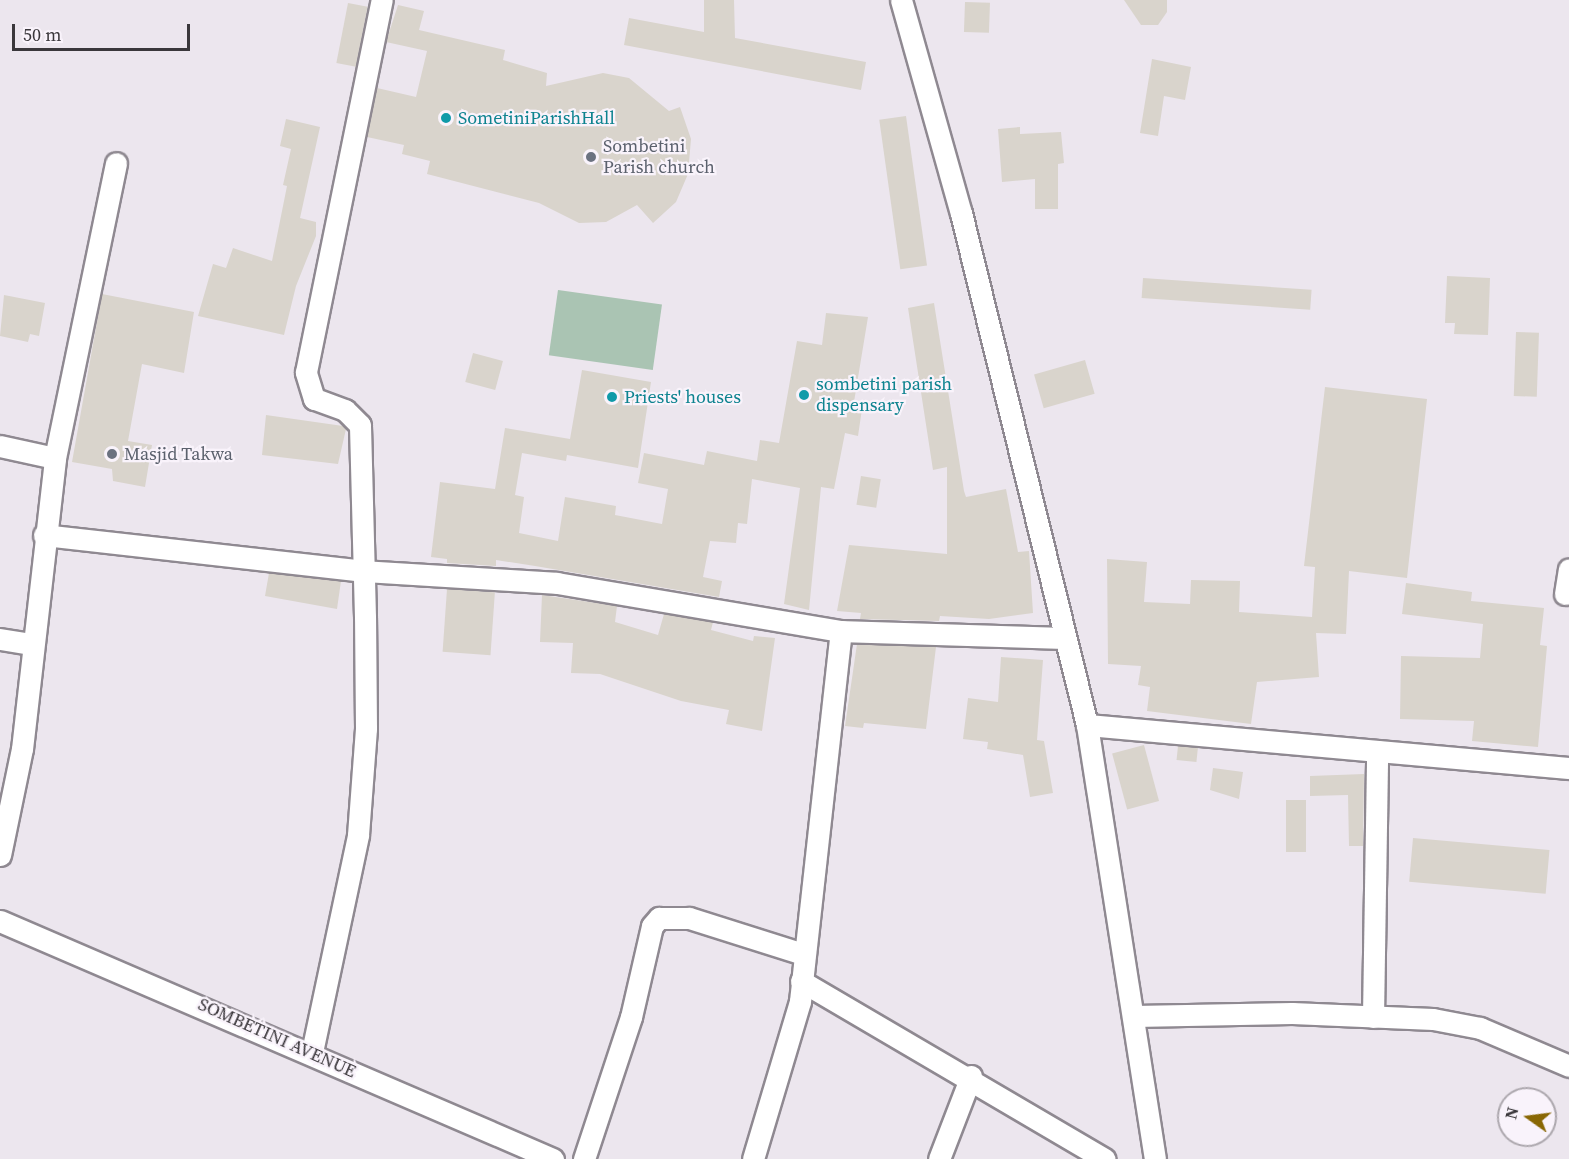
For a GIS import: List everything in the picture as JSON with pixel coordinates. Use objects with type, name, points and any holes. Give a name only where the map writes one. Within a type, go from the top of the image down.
[{"type":"street","points":[[312,1052],[358,835],[366,728],[360,425],[353,414],[314,399],[306,372],[382,0]]},
{"type":"street","points":[[901,0],[961,213],[1062,638],[1087,725],[1155,1159]]},
{"type":"street","points":[[0,855],[22,749],[44,535],[55,458],[116,163]]},
{"type":"street","points":[[0,446],[55,458]]},
{"type":"street","points":[[44,535],[363,571],[602,588],[841,631],[1062,638]]},
{"type":"street","points":[[1565,594],[1569,569]]},
{"type":"street","points":[[753,1159],[801,981],[841,631]]},
{"type":"street","points":[[0,639],[32,644]]},
{"type":"street","points":[[1087,725],[1569,768]]},
{"type":"street","points":[[1373,1017],[1377,751]]},
{"type":"street","points":[[584,1159],[631,1017],[652,926],[659,918],[688,918],[804,954]]},
{"type":"street","name":"SOMBETINI AVENUE","points":[[0,921],[312,1052],[553,1159]]},
{"type":"street","points":[[801,981],[971,1076],[1105,1159]]},
{"type":"street","points":[[1134,1016],[1373,1017],[1480,1028],[1569,1066]]},
{"type":"street","points":[[939,1159],[971,1076]]},
{"type":"green space","points":[[558,290],[662,305],[653,370],[549,355]]},
{"type":"building","points":[[704,0],[734,0],[735,38],[866,62],[861,90],[624,45],[629,18],[704,32]]},
{"type":"building","points":[[1124,0],[1167,0],[1167,12],[1158,25],[1141,25]]},
{"type":"building","points":[[965,2],[990,3],[989,33],[964,32]]},
{"type":"building","points":[[348,3],[368,7],[356,67],[336,63]]},
{"type":"building","name":"Sombetini Parish church","points":[[398,5],[424,11],[419,30],[505,50],[503,60],[547,73],[546,86],[603,73],[629,78],[669,111],[680,107],[691,139],[688,174],[676,202],[653,223],[637,205],[606,222],[579,223],[539,203],[427,174],[430,161],[402,154],[404,145],[367,137],[377,88],[416,97],[427,51],[386,42]]},
{"type":"building","points":[[1152,59],[1191,67],[1185,100],[1164,96],[1158,136],[1140,133]]},
{"type":"building","points":[[906,116],[927,266],[900,269],[879,120]]},
{"type":"building","points":[[286,119],[320,127],[300,218],[316,222],[316,236],[296,286],[284,335],[198,316],[213,264],[226,268],[233,248],[272,261],[287,186],[283,185],[291,149],[280,146]]},
{"type":"building","points":[[1020,127],[1020,134],[1061,132],[1064,163],[1058,164],[1058,209],[1035,209],[1035,179],[1002,182],[998,129]]},
{"type":"building","points":[[1447,276],[1490,278],[1488,335],[1454,334],[1455,323],[1445,323]]},
{"type":"building","points":[[1143,278],[1312,290],[1310,310],[1142,298]]},
{"type":"building","points":[[102,294],[194,312],[184,373],[142,364],[128,441],[152,445],[145,487],[113,481],[112,469],[72,462]]},
{"type":"building","points":[[4,295],[45,303],[39,336],[30,334],[28,342],[0,336]]},
{"type":"building","points":[[934,303],[964,491],[966,497],[1006,489],[1018,552],[1029,551],[1033,613],[989,619],[940,616],[939,621],[860,619],[861,613],[837,611],[849,545],[947,554],[947,467],[933,470],[908,308]]},
{"type":"building","points":[[826,313],[868,317],[853,408],[862,409],[858,436],[845,433],[834,489],[821,487],[809,610],[784,604],[800,488],[752,479],[747,524],[738,523],[736,543],[710,541],[703,577],[722,581],[719,597],[496,560],[496,566],[447,563],[447,559],[431,557],[440,482],[495,489],[505,428],[570,439],[582,370],[651,382],[638,468],[567,455],[566,461],[522,453],[515,495],[524,497],[519,533],[558,541],[565,497],[616,506],[615,515],[662,524],[668,489],[638,483],[644,453],[704,465],[707,451],[757,461],[760,440],[779,443],[797,341],[822,345]]},
{"type":"building","points":[[1516,332],[1539,333],[1537,397],[1514,396]]},
{"type":"building","points":[[473,353],[503,361],[495,390],[465,382]]},
{"type":"building","points":[[1085,360],[1095,394],[1044,408],[1034,375]]},
{"type":"building","points":[[1325,387],[1427,399],[1407,578],[1349,571],[1346,634],[1316,633],[1319,677],[1257,682],[1251,724],[1147,711],[1150,687],[1138,685],[1141,666],[1108,664],[1107,559],[1147,562],[1144,602],[1190,604],[1191,580],[1240,581],[1239,612],[1312,617],[1315,567],[1304,566]]},
{"type":"building","points":[[266,415],[343,426],[346,429],[338,464],[262,455]]},
{"type":"building","points":[[861,476],[881,479],[876,508],[856,505]]},
{"type":"building","points":[[269,573],[341,581],[337,609],[265,596]]},
{"type":"building","points":[[1406,583],[1472,592],[1471,601],[1544,608],[1540,645],[1547,646],[1538,747],[1472,741],[1474,721],[1400,719],[1401,656],[1480,658],[1483,624],[1402,614]]},
{"type":"building","points":[[447,589],[495,592],[490,655],[443,652]]},
{"type":"building","points":[[542,595],[617,606],[615,622],[658,635],[664,614],[713,622],[711,630],[753,641],[754,636],[775,638],[762,731],[726,724],[729,710],[681,701],[600,674],[571,673],[573,643],[540,642]]},
{"type":"building","points":[[857,644],[936,647],[926,729],[864,723],[863,728],[845,726]]},
{"type":"building","points":[[1001,657],[1043,660],[1037,740],[1044,741],[1053,793],[1030,797],[1023,755],[987,749],[988,742],[963,739],[968,698],[998,702]]},
{"type":"building","points":[[1144,745],[1159,801],[1127,810],[1112,754]]},
{"type":"building","points":[[1178,746],[1198,748],[1196,762],[1177,760]]},
{"type":"building","points":[[1213,768],[1243,772],[1239,799],[1210,790]]},
{"type":"building","points":[[1364,774],[1363,846],[1349,846],[1348,795],[1310,796],[1310,776]]},
{"type":"building","points":[[1286,800],[1306,800],[1306,852],[1286,852]]},
{"type":"building","points":[[1413,838],[1549,850],[1546,894],[1409,882]]},
{"type":"place","name":"SometiniParishHall","points":[[446,118]]},
{"type":"place","name":"Sombetini Parish church","points":[[591,157]]},
{"type":"place","name":"sombetini parish dispensary","points":[[804,395]]},
{"type":"place","name":"Priests' houses","points":[[612,397]]},
{"type":"place","name":"Masjid Takwa","points":[[112,454]]}]
